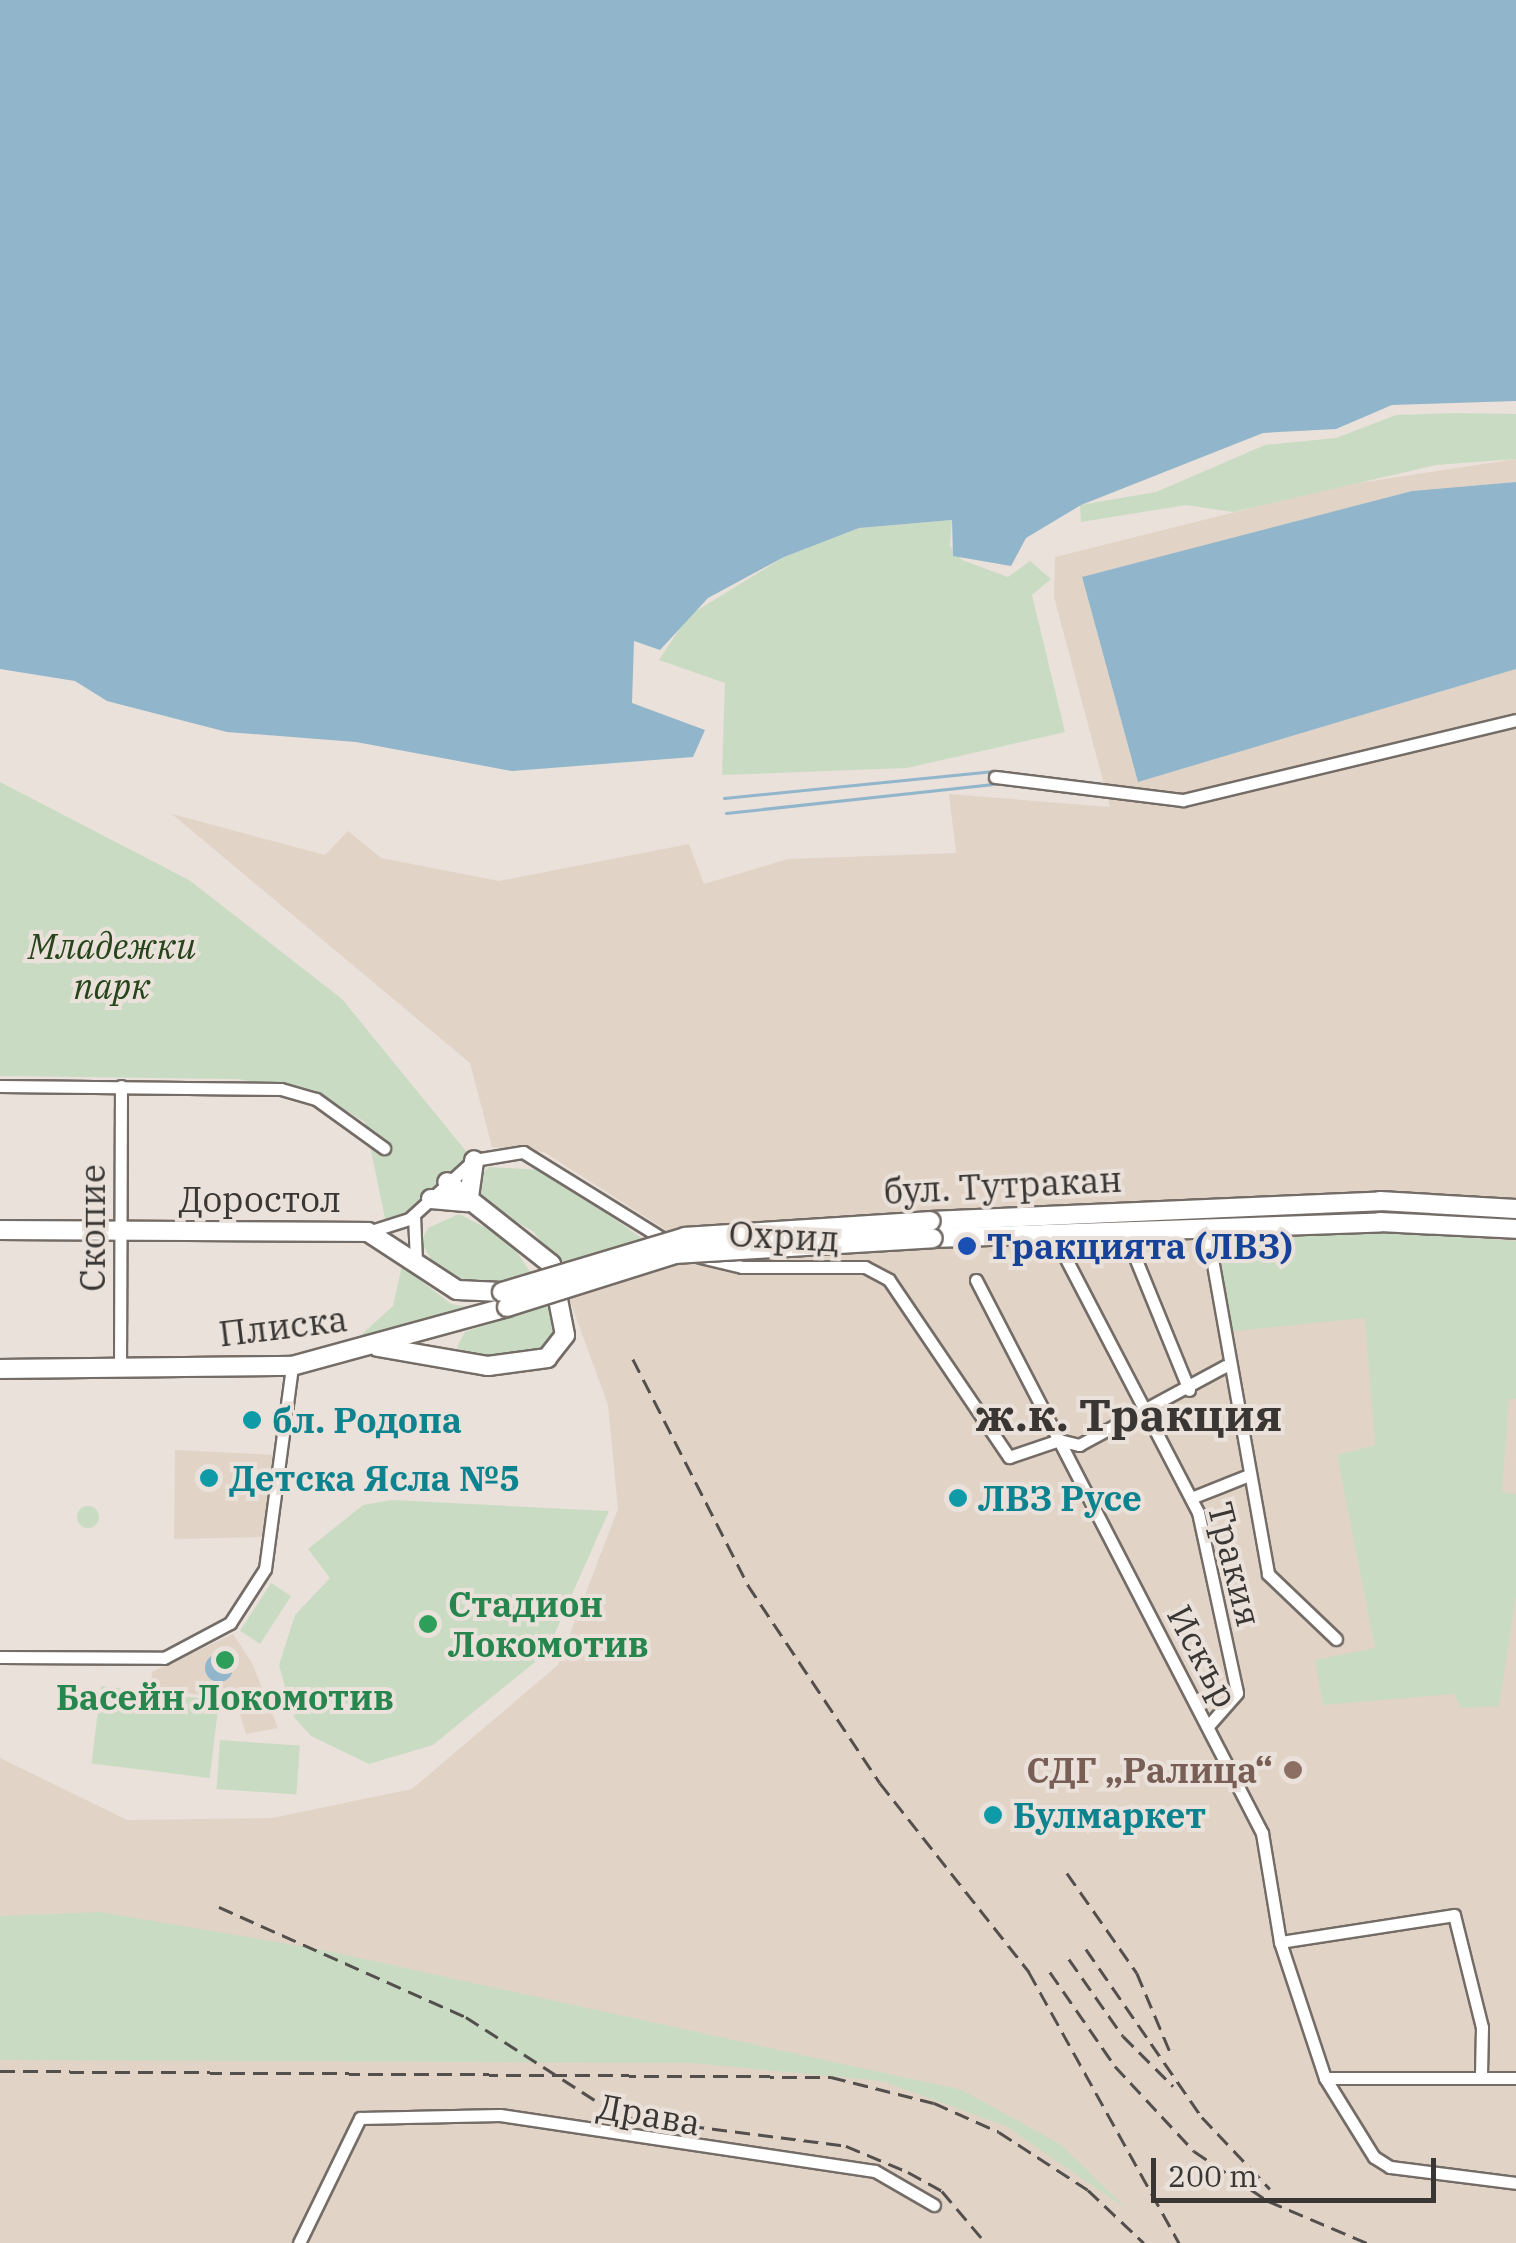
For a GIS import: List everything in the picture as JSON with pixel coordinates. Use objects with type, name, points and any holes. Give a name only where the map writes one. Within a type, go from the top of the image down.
[{"type":"main road","points":[[473,1201],[474,1160]]},
{"type":"main road","points":[[378,1347],[451,1364],[547,1358],[568,1324],[551,1264],[447,1182]]},
{"type":"main road","points":[[431,1199],[473,1201]]},
{"type":"main road","name":"бул. Тутракан","points":[[504,1299],[675,1254],[931,1230],[1205,1206],[1380,1200],[1516,1208]]},
{"type":"main road","name":"бул. Тутракан","points":[[931,1230],[1206,1226],[1516,1229]]},
{"type":"main road","name":"Доростол","points":[[0,1230],[368,1232],[457,1290],[504,1299]]},
{"type":"main road","name":"Плиска","points":[[0,1369],[292,1366],[448,1326],[504,1299]]},
{"type":"main road","points":[[448,1326],[451,1364]]},
{"type":"street","points":[[996,777],[1183,800],[1516,720]]},
{"type":"street","points":[[0,1086],[281,1090],[316,1098],[384,1148]]},
{"type":"street","name":"Скопие","points":[[120,1086],[120,1370]]},
{"type":"street","name":"Охрид","points":[[414,1215],[474,1160],[523,1152],[700,1257],[742,1267],[852,1266],[889,1280],[1002,1453],[1059,1440]]},
{"type":"street","points":[[1205,1206],[1225,1366],[1268,1574],[1336,1638]]},
{"type":"street","points":[[368,1232],[414,1215],[416,1260]]},
{"type":"street","points":[[1132,1250],[1189,1390]]},
{"type":"street","name":"Тракия","points":[[1063,1253],[1191,1498],[1238,1693],[1208,1726]]},
{"type":"street","name":"Искър","points":[[976,1280],[1262,1833],[1280,1942],[1325,2078],[1374,2157],[1390,2167],[1516,2183]]},
{"type":"street","points":[[0,1657],[164,1658],[230,1622],[270,1553],[292,1366]]},
{"type":"street","points":[[1059,1440],[1079,1445],[1147,1413],[1225,1366]]},
{"type":"street","points":[[1191,1498],[1249,1475]]},
{"type":"street","points":[[1280,1942],[1454,1915],[1482,2027],[1482,2075]]},
{"type":"street","points":[[1325,2078],[1516,2078]]},
{"type":"street","name":"Драва","points":[[299,2243],[350,2131],[360,2118],[500,2115],[875,2171],[934,2205]]},
{"type":"shaded area","points":[[1516,459],[1516,482],[1412,491],[1082,578],[1138,782],[1516,669],[1516,2243],[0,2243],[0,1758],[127,1820],[272,1818],[412,1789],[558,1665],[618,1509],[608,1405],[559,1271],[680,1239],[544,1152],[492,1147],[470,1063],[172,814],[325,855],[348,831],[381,858],[499,881],[689,844],[704,884],[788,859],[956,853],[949,794],[1110,807],[1054,597],[1055,557],[1339,486]]},
{"type":"shaded area","points":[[175,1450],[275,1455],[265,1537],[174,1539]]},
{"type":"shaded area","points":[[233,1634],[252,1663],[278,1728],[246,1734],[235,1699],[151,1689],[152,1672]]},
{"type":"green space","points":[[1516,414],[1516,459],[1436,465],[1233,512],[1186,505],[1081,522],[1080,505],[1156,492],[1265,445],[1336,438],[1396,415]]},
{"type":"green space","points":[[952,520],[950,546],[962,560],[1008,577],[1030,561],[1051,579],[1032,595],[1065,732],[907,768],[722,775],[725,683],[659,660],[688,616],[784,557],[859,528]]},
{"type":"green space","name":"Младежки парк","points":[[0,782],[189,880],[342,999],[470,1156],[387,1228],[365,1122],[318,1094],[238,1079],[0,1076]]},
{"type":"green space","points":[[489,1167],[545,1170],[650,1244],[559,1268],[534,1232],[478,1199],[477,1179]]},
{"type":"green space","points":[[459,1214],[508,1239],[531,1273],[477,1287],[432,1261],[421,1241],[428,1228]]},
{"type":"green space","points":[[1391,1232],[1516,1241],[1516,1399],[1509,1399],[1502,1492],[1516,1494],[1516,1596],[1499,1706],[1461,1708],[1454,1694],[1323,1705],[1315,1660],[1375,1648],[1337,1455],[1375,1445],[1365,1318],[1226,1332],[1214,1235]]},
{"type":"green space","points":[[402,1266],[451,1304],[479,1309],[352,1343],[393,1306]]},
{"type":"green space","points":[[550,1303],[559,1329],[541,1348],[471,1358],[457,1347],[465,1332]]},
{"type":"green space","name":"Стадион Локомотив","points":[[392,1500],[609,1511],[546,1653],[433,1745],[369,1764],[311,1736],[293,1716],[279,1665],[295,1615],[330,1578],[308,1549],[363,1505]]},
{"type":"green space","points":[[88,1506],[96,1509],[96,1525],[88,1528],[80,1525],[77,1517],[80,1509]]},
{"type":"green space","points":[[271,1583],[291,1596],[260,1644],[240,1631]]},
{"type":"green space","points":[[101,1686],[219,1701],[210,1778],[91,1763]]},
{"type":"green space","points":[[220,1740],[300,1746],[296,1794],[217,1789]]},
{"type":"green space","points":[[101,1912],[323,1950],[962,2090],[1060,2144],[1128,2210],[1006,2126],[882,2081],[692,2063],[0,2060],[0,1916]]},
{"type":"water","points":[[0,0],[1516,0],[1516,401],[1392,405],[1336,429],[1263,433],[1081,505],[1026,538],[1011,566],[953,556],[952,520],[859,528],[784,557],[708,598],[660,650],[634,641],[632,703],[705,730],[693,757],[512,771],[356,742],[227,732],[107,701],[75,681],[0,669]]},
{"type":"water","points":[[1516,482],[1516,669],[1138,782],[1082,577],[1412,491]]},
{"type":"water","name":"Басейн Локомотив","points":[[219,1654],[229,1658],[233,1668],[229,1678],[219,1682],[209,1678],[205,1668],[209,1658]]},
{"type":"waterway","points":[[724,798],[994,771]]},
{"type":"waterway","points":[[726,813],[995,784]]},
{"type":"railway","points":[[633,1359],[748,1585],[880,1783],[1029,1972],[1179,2243]]},
{"type":"railway","points":[[1067,1873],[1137,1973],[1171,2054]]},
{"type":"railway","points":[[219,1907],[466,2017],[621,2117],[846,2146],[908,2172],[942,2191],[986,2243]]},
{"type":"railway","points":[[1086,1949],[1202,2117],[1270,2189]]},
{"type":"railway","points":[[1069,1959],[1123,2036],[1173,2086]]},
{"type":"railway","points":[[1050,1972],[1115,2066],[1194,2151],[1268,2201],[1367,2243]]},
{"type":"railway","points":[[0,2071],[831,2077],[934,2103],[999,2132],[1088,2190],[1144,2243]]},
{"type":"place","name":"Тракцията (ЛВЗ)","points":[[967,1246]]},
{"type":"place","name":"бл. Родопа","points":[[252,1420]]},
{"type":"place","name":"Детска Ясла №5","points":[[209,1478]]},
{"type":"place","name":"ЛВЗ Русе","points":[[958,1498]]},
{"type":"place","name":"Стадион Локомотив","points":[[428,1624]]},
{"type":"place","name":"Басейн Локомотив","points":[[225,1660]]},
{"type":"place","name":"СДГ „Ралица“","points":[[1293,1770]]},
{"type":"place","name":"Булмаркет","points":[[993,1815]]},
{"type":"district","name":"ж.к. Тракция","points":[[1129,1415]]}]
